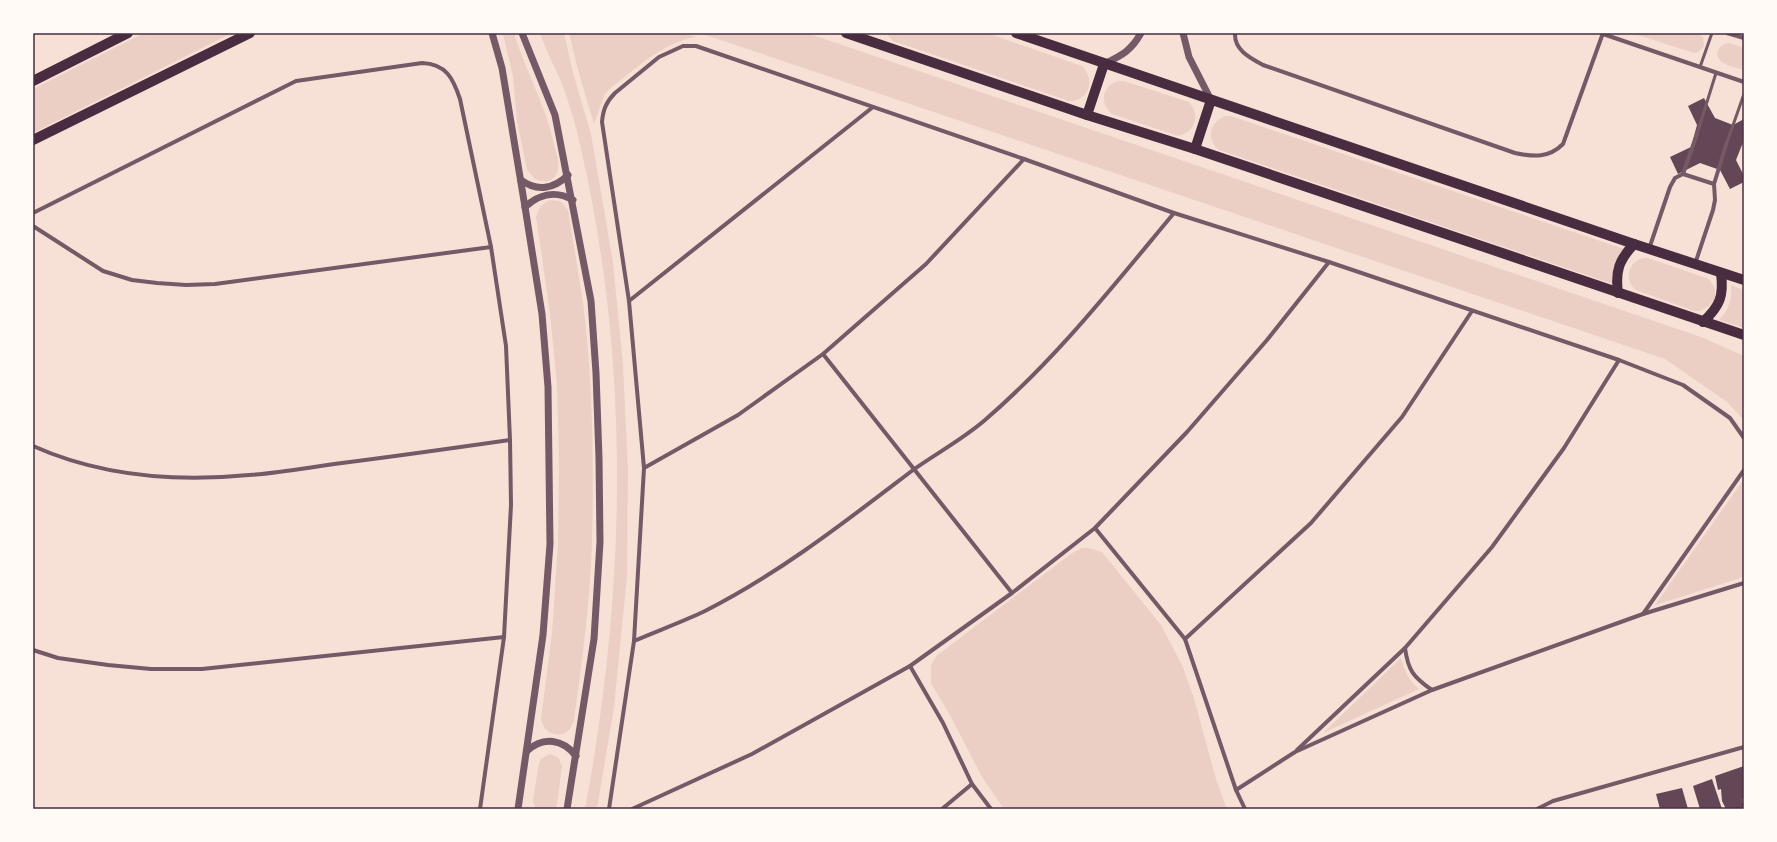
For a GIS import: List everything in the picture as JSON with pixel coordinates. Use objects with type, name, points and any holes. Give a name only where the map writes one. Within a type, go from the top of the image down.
[{"type":"main road","points":[[33,81],[128,33]]},
{"type":"main road","points":[[33,140],[250,33]]},
{"type":"main road","points":[[846,33],[867,36],[1087,115],[1195,149],[1744,335]]},
{"type":"main road","points":[[1016,33],[1634,244],[1744,280]]},
{"type":"main road","points":[[1087,115],[1104,64]]},
{"type":"main road","points":[[1195,149],[1211,100]]},
{"type":"main road","points":[[1618,293],[1616,280],[1618,266],[1625,254],[1634,244]]},
{"type":"main road","points":[[1703,322],[1713,313],[1720,300],[1722,286],[1721,273]]},
{"type":"street","points":[[492,33],[502,68],[521,180],[542,314],[548,387],[550,544],[542,635],[518,809]]},
{"type":"street","points":[[522,33],[555,115],[573,200],[591,301],[596,373],[600,473],[600,542],[594,639],[567,809]]},
{"type":"street","points":[[1104,64],[1128,51],[1135,44],[1141,33]]},
{"type":"street","points":[[1183,33],[1189,57],[1211,100]]},
{"type":"street","points":[[1234,33],[1234,38],[1239,48],[1250,58],[1263,65],[1515,153],[1530,156],[1555,152],[1563,144],[1603,33],[1700,68],[1744,82]]},
{"type":"street","points":[[1727,33],[1744,38]]},
{"type":"street","points":[[609,809],[634,641],[644,468],[629,301],[602,122],[604,109],[609,99],[659,57],[683,46],[696,46],[1024,159],[1174,213],[1329,262],[1619,360],[1683,385],[1730,418],[1744,438]]},
{"type":"street","points":[[33,213],[296,81],[422,63],[439,67],[448,73],[454,81],[460,99],[491,247],[506,346],[511,505],[504,637],[480,809]]},
{"type":"street","points":[[629,301],[873,107]]},
{"type":"street","points":[[1683,174],[1696,134]]},
{"type":"street","points":[[1695,264],[1713,210],[1715,200],[1714,184],[1726,145]]},
{"type":"street","points":[[644,468],[738,415],[823,354],[926,264],[1024,159]]},
{"type":"street","points":[[1649,249],[1670,186],[1675,178],[1683,174],[1714,184]]},
{"type":"street","points":[[521,180],[532,186],[544,188],[557,184],[568,175]]},
{"type":"street","points":[[525,207],[531,201],[547,194],[560,195],[573,200]]},
{"type":"street","points":[[634,641],[704,611],[775,570],[851,519],[914,470],[984,420],[1051,357],[1113,287],[1174,213]]},
{"type":"street","points":[[33,226],[103,271],[132,280],[186,285],[216,284],[491,247]]},
{"type":"street","points":[[632,809],[752,754],[910,666],[1012,593],[1095,528],[1187,432],[1266,340],[1329,262]]},
{"type":"street","points":[[1185,639],[1311,523],[1402,417],[1472,311]]},
{"type":"street","points":[[823,354],[1012,593]]},
{"type":"street","points":[[1295,752],[1405,648],[1492,547],[1564,448],[1619,360]]},
{"type":"street","points":[[33,446],[46,452],[119,471],[156,476],[190,478],[250,475],[510,440]]},
{"type":"street","points":[[1643,614],[1744,470]]},
{"type":"street","points":[[1095,528],[1185,639],[1236,790],[1245,809]]},
{"type":"street","points":[[1236,790],[1295,752],[1432,690],[1643,614],[1744,583]]},
{"type":"street","points":[[33,650],[58,658],[108,665],[151,669],[202,669],[504,637]]},
{"type":"street","points":[[1405,648],[1408,665],[1417,680],[1432,690]]},
{"type":"street","points":[[910,666],[943,723],[972,784],[991,809]]},
{"type":"street","points":[[527,751],[539,742],[553,741],[566,746],[576,756]]},
{"type":"street","points":[[1537,809],[1553,801],[1744,747]]},
{"type":"street","points":[[942,809],[972,784]]},
{"type":"lane","points":[[1700,68],[1712,33]]},
{"type":"lane","points":[[1696,134],[1716,73]]},
{"type":"lane","points":[[1726,145],[1744,94]]},
{"type":"shaded area","points":[[144,33],[232,33],[33,133],[33,89]]},
{"type":"shaded area","points":[[503,33],[514,33],[547,119],[558,164],[555,177],[550,180],[543,181],[535,179],[527,170],[517,121],[513,77]]},
{"type":"shaded area","points":[[540,33],[564,33],[573,73],[591,134],[613,262],[623,365],[628,469],[627,577],[614,708],[597,809],[585,809],[599,727],[609,644],[615,560],[617,477],[615,393],[608,310],[597,227],[580,145],[562,84]]},
{"type":"shaded area","points":[[569,33],[684,33],[696,37],[684,40],[661,50],[612,87],[605,94],[594,124]]},
{"type":"shaded area","points":[[700,33],[807,33],[1701,337],[1744,356],[1744,420],[1727,402],[1665,359]]},
{"type":"shaded area","points":[[886,33],[987,33],[1082,66],[1089,77],[1088,89],[1086,94],[1081,98],[1069,101],[893,41]]},
{"type":"shaded area","points":[[1632,33],[1696,33],[1703,37],[1704,46],[1698,52],[1694,53]]},
{"type":"shaded area","points":[[1729,43],[1744,48],[1744,70],[1730,66],[1719,59],[1717,55],[1718,50],[1722,45]]},
{"type":"shaded area","points":[[1118,81],[1124,81],[1189,102],[1195,113],[1192,127],[1189,131],[1178,136],[1112,114],[1105,105],[1104,95],[1108,87]]},
{"type":"shaded area","points":[[1225,116],[1231,116],[1624,249],[1613,267],[1613,284],[1219,150],[1212,141],[1211,132],[1215,123]]},
{"type":"shaded area","points":[[549,200],[560,201],[568,210],[583,302],[591,392],[593,453],[593,513],[588,610],[574,720],[571,727],[562,734],[552,733],[547,730],[543,726],[541,719],[552,633],[558,544],[559,462],[557,386],[550,313],[536,217],[540,207]]},
{"type":"shaded area","points":[[1643,258],[1648,258],[1709,279],[1715,288],[1715,298],[1709,306],[1700,311],[1694,311],[1636,290],[1630,281],[1629,272],[1633,264]]},
{"type":"shaded area","points":[[1731,285],[1744,290],[1744,328],[1719,320],[1729,304]]},
{"type":"shaded area","points":[[1744,479],[1744,577],[1655,605]]},
{"type":"shaded area","points":[[1082,548],[1089,548],[1102,552],[1161,625],[1182,665],[1193,695],[1216,779],[1227,809],[1004,809],[982,777],[951,717],[931,683],[931,665],[937,655],[1072,553]]},
{"type":"shaded area","points":[[1401,658],[1407,675],[1419,689],[1323,733]]},
{"type":"shaded area","points":[[549,754],[558,757],[562,766],[557,805],[555,809],[535,809],[533,800],[539,763],[541,759]]},
{"type":"building","points":[[1704,98],[1715,118],[1733,125],[1744,119],[1744,140],[1736,160],[1744,176],[1744,182],[1730,189],[1720,170],[1700,163],[1678,174],[1670,157],[1691,147],[1697,125],[1688,106]]},
{"type":"building","points":[[1744,766],[1744,799],[1742,799],[1744,809],[1726,809],[1722,801],[1721,789],[1718,790],[1715,776]]},
{"type":"building","points":[[1712,779],[1722,809],[1700,809],[1693,786]]},
{"type":"building","points":[[1682,788],[1688,809],[1660,809],[1656,794]]}]
